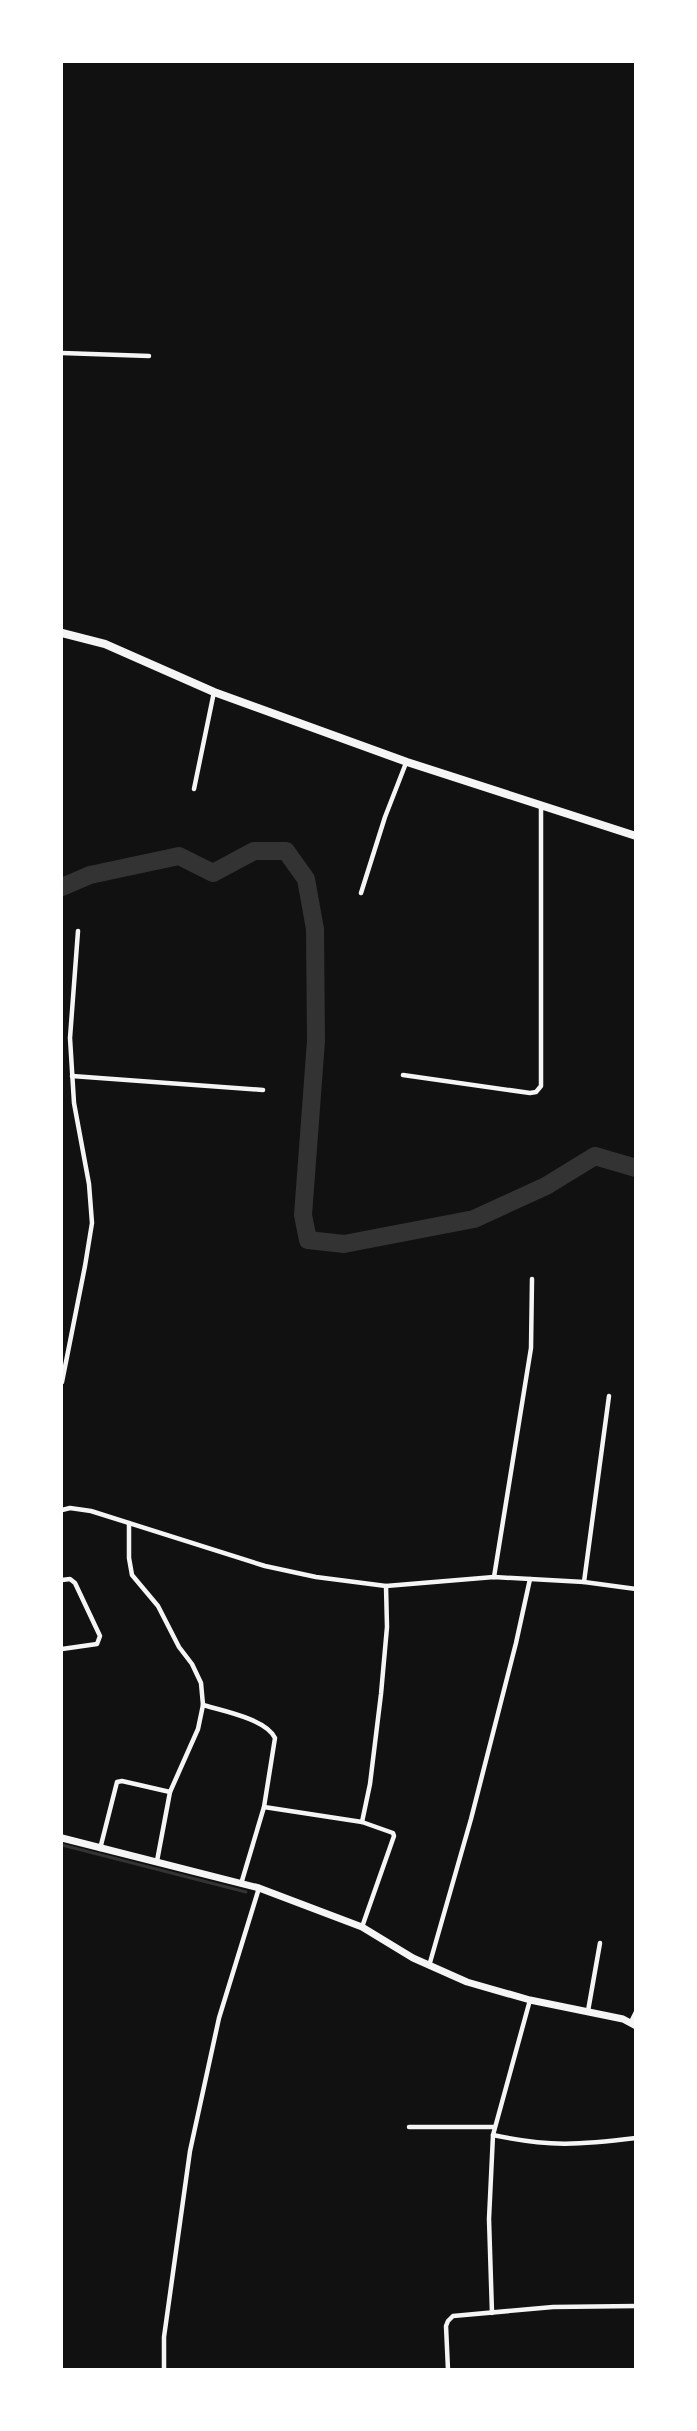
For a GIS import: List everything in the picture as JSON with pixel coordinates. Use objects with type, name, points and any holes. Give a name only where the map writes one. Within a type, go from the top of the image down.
[{"type":"highway","points":[[62,633],[105,644],[214,692],[406,762],[636,836]]},
{"type":"main road","points":[[62,1838],[259,1888],[362,1927],[429,1966],[467,1982],[530,2001],[588,2011],[633,2024]]},
{"type":"street","points":[[62,352],[149,356]]},
{"type":"street","points":[[194,789],[214,692]]},
{"type":"street","points":[[361,893],[406,762]]},
{"type":"street","points":[[403,1076],[530,1094],[536,1092],[541,1086],[541,805]]},
{"type":"street","points":[[62,1382],[63,1359],[85,1266],[92,1223],[89,1184],[72,1076],[70,1038],[78,931]]},
{"type":"street","points":[[62,1039],[70,1038]]},
{"type":"street","points":[[72,1076],[263,1090]]},
{"type":"street","points":[[494,1577],[531,1348],[532,1279]]},
{"type":"street","points":[[584,1582],[609,1396]]},
{"type":"street","points":[[62,1510],[91,1511],[265,1566],[316,1577],[386,1586],[494,1577],[584,1582],[636,1589]]},
{"type":"street","points":[[129,1523],[129,1558],[132,1575],[158,1606],[179,1647],[192,1664],[201,1683],[204,1705],[198,1729],[170,1792],[157,1861]]},
{"type":"street","points":[[429,1966],[471,1819],[530,1579]]},
{"type":"street","points":[[62,1580],[75,1583],[100,1636],[97,1644],[62,1649]]},
{"type":"street","points":[[362,1822],[370,1784],[381,1694],[387,1627],[386,1586]]},
{"type":"street","points":[[204,1705],[259,1723],[272,1731],[275,1738],[264,1807],[241,1884]]},
{"type":"street","points":[[100,1849],[117,1782],[122,1781],[170,1792]]},
{"type":"street","points":[[264,1807],[362,1822],[393,1833],[394,1836],[362,1927]]},
{"type":"street","points":[[164,2370],[164,2337],[189,2158],[219,2018],[259,1888]]},
{"type":"street","points":[[588,2011],[600,1943]]},
{"type":"street","points":[[492,2313],[489,2219],[493,2134],[530,2001]]},
{"type":"street","points":[[633,2024],[636,2012]]},
{"type":"street","points":[[408,2127],[494,2127]]},
{"type":"street","points":[[493,2134],[554,2145],[581,2145],[636,2138]]},
{"type":"street","points":[[448,2370],[448,2321],[453,2316],[553,2307],[636,2306]]},
{"type":"waterway","points":[[62,887],[90,875],[179,856],[213,873],[254,851],[286,851],[306,879],[315,929],[316,1041],[303,1215],[308,1240],[344,1244],[474,1219],[546,1186],[595,1156],[636,1168]]},
{"type":"waterway","points":[[62,1845],[246,1892]]}]
